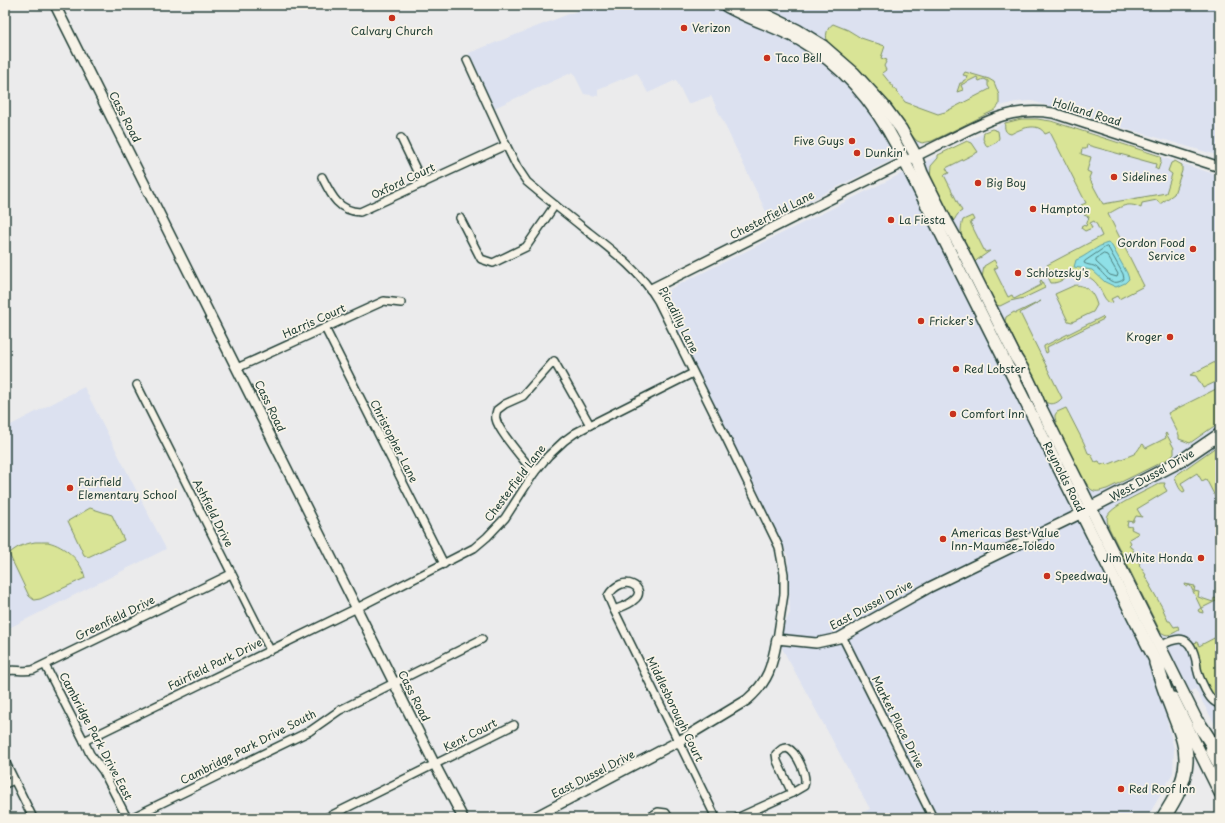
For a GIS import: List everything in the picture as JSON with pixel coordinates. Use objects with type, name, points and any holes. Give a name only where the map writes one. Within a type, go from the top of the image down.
[{"type":"highway","points":[[1156,663],[1182,736],[1186,753],[1183,779],[1163,818]]},
{"type":"highway","points":[[1199,724],[1220,756]]},
{"type":"main road","name":"Reynolds Road","points":[[725,5],[738,13],[767,24],[799,40],[821,55],[837,68],[865,96],[881,117],[896,142],[1032,415],[1160,646],[1220,767]]},
{"type":"main road","name":"Reynolds Road","points":[[741,5],[797,30],[831,52],[862,80],[893,119],[916,156],[926,180],[1016,358],[1033,387],[1086,510],[1156,663],[1220,793]]},
{"type":"main road","name":"West Dussel Drive","points":[[1086,510],[1174,464],[1220,434]]},
{"type":"street","name":"Cass Road","points":[[55,5],[435,765],[463,818]]},
{"type":"street","name":"Picadilly Lane","points":[[467,60],[506,145],[517,167],[527,182],[609,248],[651,289],[734,453],[779,547],[784,574],[784,594],[777,639]]},
{"type":"street","name":"Holland Road","points":[[905,162],[1002,115],[1038,111],[1053,113],[1220,167]]},
{"type":"street","points":[[401,138],[423,184]]},
{"type":"street","name":"Oxford Court","points":[[322,177],[340,205],[346,210],[353,212],[365,210],[506,145]]},
{"type":"street","name":"Chesterfield Lane","points":[[651,289],[905,162]]},
{"type":"street","points":[[460,218],[481,259],[493,263],[526,247],[555,205]]},
{"type":"street","name":"Harris Court","points":[[237,368],[384,301],[401,303]]},
{"type":"street","name":"Christopher Lane","points":[[325,328],[444,564]]},
{"type":"street","points":[[534,473],[515,450],[495,418],[497,410],[505,404],[523,396],[554,362],[590,425]]},
{"type":"street","name":"Chesterfield Lane","points":[[357,608],[474,548],[505,518],[534,473],[556,448],[575,433],[693,373]]},
{"type":"street","name":"Ashfield Drive","points":[[137,385],[270,650]]},
{"type":"street","name":"East Dussel Drive","points":[[533,818],[549,814],[679,741],[747,700],[762,686],[771,668],[777,639],[816,643],[826,642],[842,636],[930,587],[1086,510]]},
{"type":"street","name":"Greenfield Drive","points":[[5,671],[33,670],[45,665],[231,574]]},
{"type":"street","name":"Middlesborough Court","points":[[614,610],[635,600],[638,596],[636,586],[630,582],[623,584],[612,590],[608,596],[614,610],[716,818]]},
{"type":"street","name":"Fairfield Park Drive","points":[[84,741],[357,608]]},
{"type":"street","name":"Market Place Drive","points":[[842,636],[933,818]]},
{"type":"street","points":[[1160,646],[1178,638],[1188,642],[1195,655],[1198,673],[1208,695],[1216,703],[1220,704]]},
{"type":"street","name":"Cambridge Park Drive South","points":[[131,818],[310,731],[340,710],[482,639]]},
{"type":"street","name":"Cambridge Park Drive East","points":[[45,665],[90,754],[103,771],[127,818]]},
{"type":"street","name":"Kent Court","points":[[326,818],[514,725]]},
{"type":"street","points":[[737,818],[792,792],[804,786],[805,776],[794,752],[787,748],[776,754],[777,761],[792,792]]},
{"type":"street","points":[[5,761],[33,818]]},
{"type":"street","points":[[5,784],[14,780]]},
{"type":"street","points":[[651,818],[658,812],[666,813],[670,818]]},
{"type":"shaded area","points":[[592,5],[1220,5],[1220,156],[1032,101],[1016,102],[996,107],[927,140],[886,163],[770,220],[711,96],[688,104],[676,80],[648,93],[637,73],[598,89],[598,96],[584,94],[573,72],[494,108],[469,53]]},
{"type":"shaded area","points":[[1021,119],[1051,121],[1220,176],[1220,733],[1195,689],[1163,704],[1174,749],[1173,773],[1147,818],[852,818],[870,809],[777,639],[790,613],[788,557],[771,519],[665,307],[664,297],[670,289],[961,144],[1005,123]]},
{"type":"shaded area","name":"Fairfield Elementary School","points":[[84,387],[166,549],[5,630],[5,428]]},
{"type":"green space","points":[[833,24],[848,30],[861,38],[885,46],[881,58],[887,60],[884,66],[886,70],[882,73],[905,102],[938,114],[945,112],[990,89],[988,86],[988,81],[984,79],[979,81],[977,77],[961,85],[963,90],[957,92],[960,83],[966,80],[967,76],[963,75],[965,72],[989,79],[994,82],[999,95],[999,105],[995,110],[932,141],[922,143],[917,141],[828,44],[827,33]]},
{"type":"green space","points":[[1021,119],[1051,121],[1160,156],[1161,161],[1158,170],[1155,168],[1156,164],[1087,145],[1086,149],[1082,149],[1081,154],[1091,157],[1087,171],[1091,173],[1089,178],[1103,204],[1166,193],[1172,174],[1168,171],[1171,163],[1175,161],[1182,165],[1182,171],[1174,194],[1160,204],[1157,200],[1142,203],[1141,208],[1128,205],[1120,207],[1108,214],[1144,286],[1119,299],[1117,296],[1111,299],[1113,302],[1110,303],[1104,297],[1097,284],[1088,277],[1077,275],[1051,283],[1048,277],[1052,274],[1047,265],[1102,236],[1094,221],[1090,223],[1092,228],[1085,231],[1081,228],[1082,225],[1086,226],[1089,217],[1084,215],[1089,212],[1086,207],[1083,208],[1081,205],[1086,203],[1050,132],[1045,134],[1042,130],[1034,127],[1024,128],[1011,134],[1006,131],[1005,123]]},
{"type":"green space","points":[[992,129],[998,131],[999,138],[997,142],[987,147],[983,139],[984,132]]},
{"type":"green space","points":[[967,141],[972,143],[978,152],[946,168],[949,173],[944,175],[962,211],[952,222],[930,179],[931,166],[938,158],[938,155]]},
{"type":"green space","points":[[972,216],[974,220],[970,222],[985,252],[990,251],[973,264],[963,243],[961,232],[963,220]]},
{"type":"green space","points":[[994,260],[998,267],[994,269],[1008,297],[1012,295],[1014,299],[1041,285],[1041,280],[1045,288],[1024,298],[1010,301],[1000,306],[996,305],[982,278],[984,266]]},
{"type":"green space","points":[[1075,285],[1080,285],[1087,288],[1094,297],[1097,305],[1093,312],[1072,322],[1068,321],[1055,294]]},
{"type":"green space","points":[[1041,301],[1020,313],[1062,398],[1053,404],[1044,401],[1005,321],[1006,317],[1014,312],[1016,313]]},
{"type":"green space","points":[[1102,317],[1104,319],[1047,347],[1048,352],[1046,353],[1044,346]]},
{"type":"green space","points":[[1219,360],[1220,380],[1203,388],[1196,376],[1190,375]]},
{"type":"green space","points":[[1220,387],[1220,422],[1190,443],[1179,439],[1179,435],[1168,413]]},
{"type":"green space","points":[[1066,408],[1088,453],[1091,454],[1095,462],[1099,461],[1101,465],[1106,463],[1107,465],[1134,454],[1143,444],[1146,448],[1166,438],[1166,433],[1174,448],[1174,454],[1170,458],[1107,489],[1094,491],[1088,486],[1076,466],[1059,430],[1055,415],[1057,412]]},
{"type":"green space","points":[[1220,444],[1220,506],[1206,479],[1202,481],[1197,473],[1181,483],[1185,491],[1183,492],[1177,483],[1175,476]]},
{"type":"green space","points":[[1160,483],[1165,483],[1164,486],[1167,491],[1137,509],[1142,517],[1136,516],[1133,522],[1128,521],[1127,526],[1132,527],[1131,529],[1139,533],[1129,539],[1131,543],[1129,545],[1146,575],[1145,576],[1168,621],[1170,621],[1174,627],[1178,626],[1179,630],[1167,635],[1160,631],[1109,528],[1107,520],[1107,517],[1111,511]]},
{"type":"green space","points":[[90,508],[112,515],[124,540],[88,557],[84,555],[68,521]]},
{"type":"green space","points":[[35,542],[48,542],[61,547],[76,560],[85,578],[40,599],[34,600],[29,596],[9,554],[21,546]]},
{"type":"green space","points":[[1190,585],[1195,586],[1194,591],[1199,592],[1198,597],[1213,602],[1214,598],[1219,599],[1220,596],[1220,599],[1202,608],[1203,613],[1199,612],[1198,610],[1201,608]]},
{"type":"green space","points":[[1220,635],[1220,701],[1213,695],[1204,682],[1198,653],[1194,643],[1197,642],[1199,646]]},
{"type":"water","points":[[1108,243],[1112,246],[1129,279],[1125,283],[1116,287],[1105,282],[1092,270],[1074,267],[1076,260],[1099,246]]},
{"type":"place","name":"Calvary Church","points":[[392,18]]},
{"type":"place","name":"Verizon","points":[[684,28]]},
{"type":"place","name":"Taco Bell","points":[[767,58]]},
{"type":"place","name":"Five Guys","points":[[852,141]]},
{"type":"place","name":"Dunkin'","points":[[857,153]]},
{"type":"place","name":"Sidelines","points":[[1114,177]]},
{"type":"place","name":"Big Boy","points":[[978,183]]},
{"type":"place","name":"Hampton","points":[[1033,209]]},
{"type":"place","name":"La Fiesta","points":[[891,220]]},
{"type":"place","name":"Gordon Food Service","points":[[1193,249]]},
{"type":"place","name":"Schlotzsky's","points":[[1018,273]]},
{"type":"place","name":"Fricker's","points":[[921,321]]},
{"type":"place","name":"Kroger","points":[[1170,337]]},
{"type":"place","name":"Red Lobster","points":[[956,369]]},
{"type":"place","name":"Comfort Inn","points":[[953,414]]},
{"type":"place","name":"Fairfield Elementary School","points":[[70,488]]},
{"type":"place","name":"Americas Best Value Inn-Maumee-Toledo","points":[[943,539]]},
{"type":"place","name":"Jim White Honda","points":[[1201,558]]},
{"type":"place","name":"Speedway","points":[[1047,576]]},
{"type":"place","name":"Red Roof Inn","points":[[1121,789]]}]
